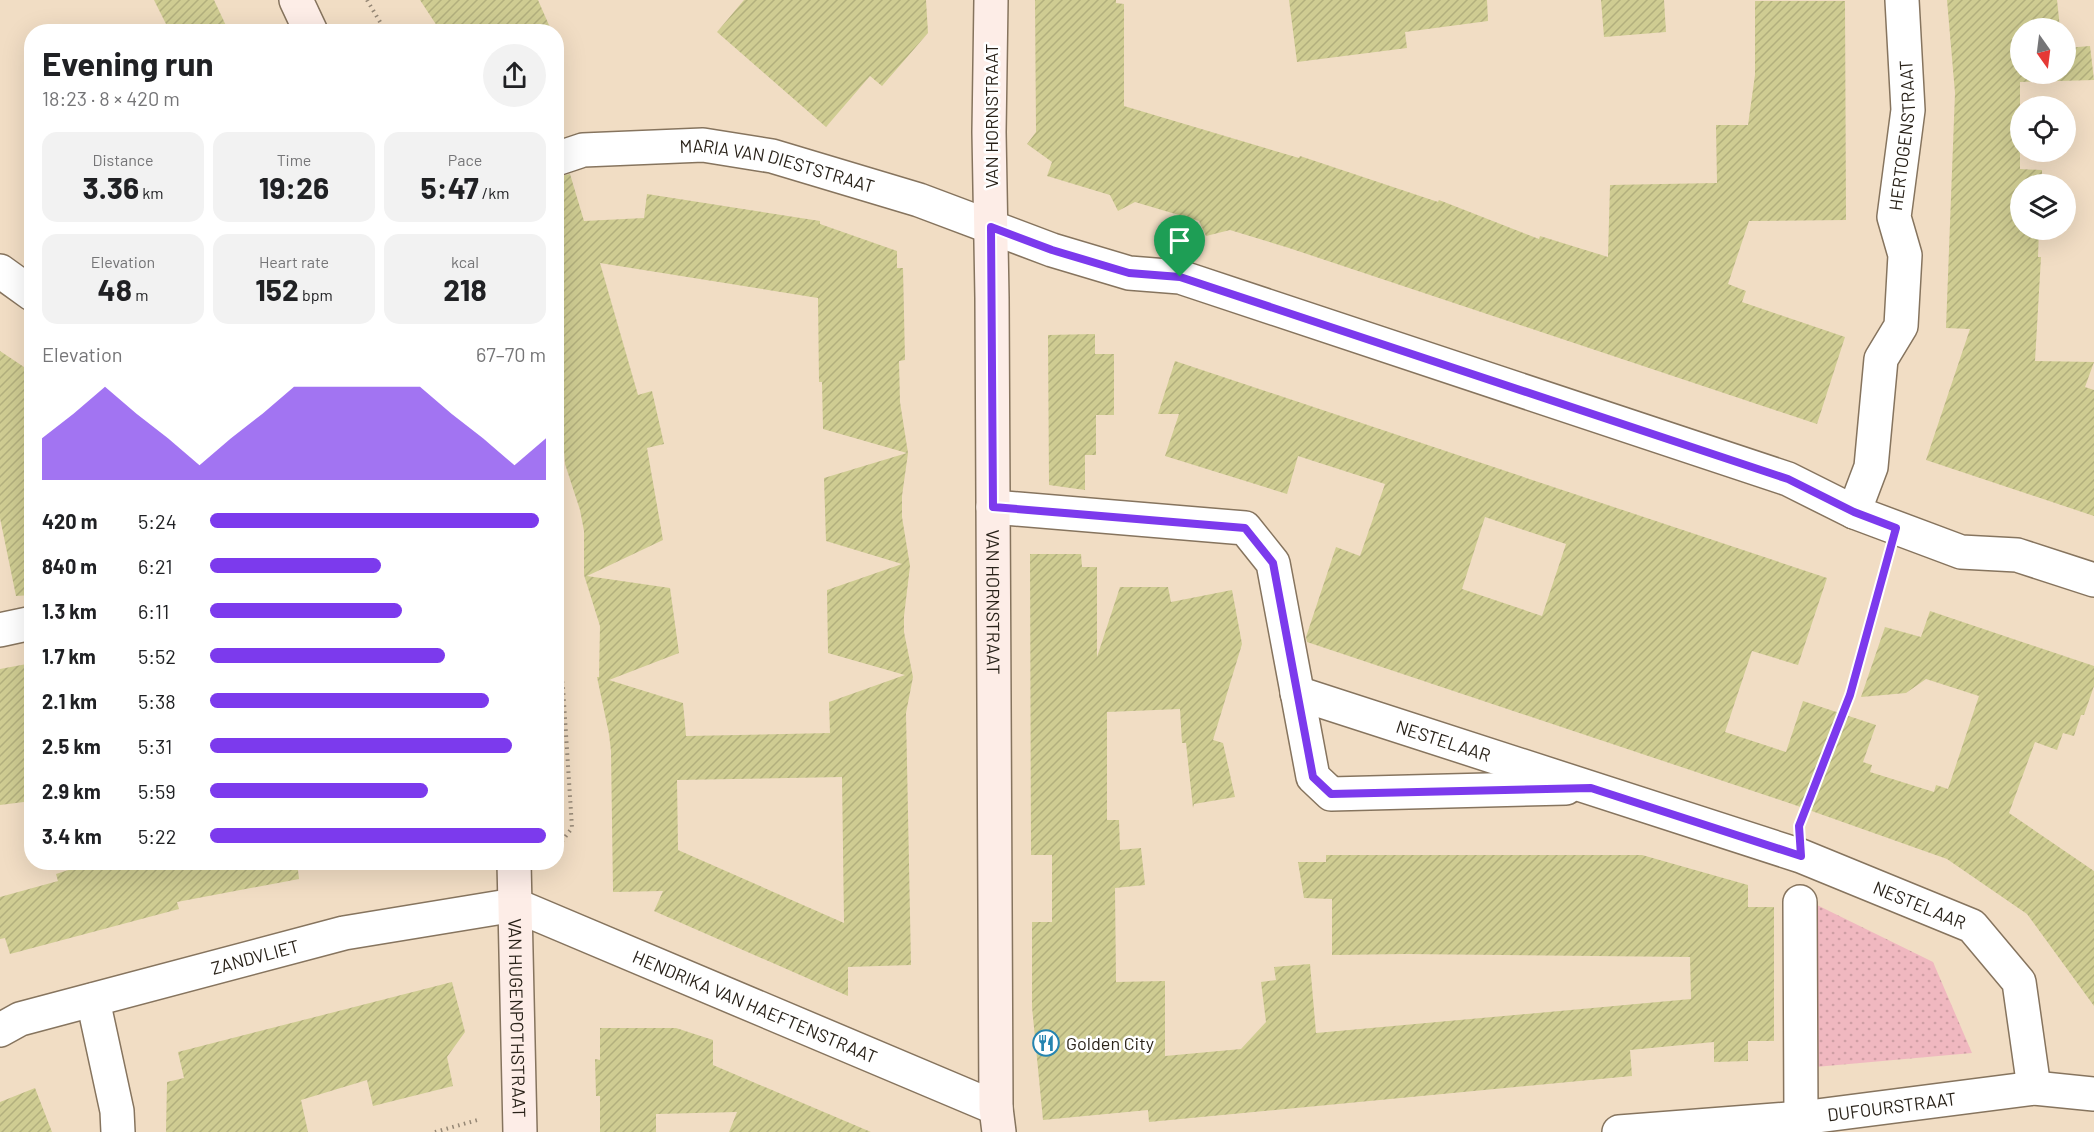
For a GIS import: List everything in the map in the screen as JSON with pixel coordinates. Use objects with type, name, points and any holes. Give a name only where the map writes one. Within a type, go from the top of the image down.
[{"type":"street","points":[[296,0],[307,24]]},
{"type":"street","name":"VAN HORNSTRAAT","points":[[991,0],[989,132],[997,1120]]},
{"type":"street","name":"HERTOGENSTRAAT","points":[[1854,512],[1871,468],[1881,359],[1901,326],[1905,255],[1894,217],[1908,110],[1902,0]]},
{"type":"street","name":"MARIA VAN DIESTSTRAAT","points":[[564,156],[583,150],[703,145],[772,156],[919,200],[1052,250],[1129,273],[1180,277],[1788,479],[1854,512],[1961,552],[2017,555],[2094,580]]},
{"type":"street","points":[[0,271],[24,288]]},
{"type":"street","name":"NESTELAAR","points":[[993,507],[1245,528],[1273,563],[1313,777],[1331,794],[1591,788]]},
{"type":"street","points":[[0,630],[24,625]]},
{"type":"street","name":"NESTELAAR","points":[[1297,693],[1801,856],[1972,926],[2019,982],[2034,1088]]},
{"type":"street","name":"VAN HUGENPOTHSTRAAT","points":[[514,870],[520,1120]]},
{"type":"street","points":[[1800,902],[1801,1118]]},
{"type":"street","name":"HENDRIKA VAN HAEFTENSTRAAT","points":[[515,905],[997,1120]]},
{"type":"street","name":"ZANDVLIET","points":[[0,1029],[20,1019],[344,933],[515,905]]},
{"type":"street","points":[[93,1000],[117,1111],[118,1132]]},
{"type":"street","name":"DUFOURSTRAAT","points":[[1619,1132],[1801,1118],[2034,1088],[2094,1094]]},
{"type":"path","points":[[367,0],[381,24]]},
{"type":"path","points":[[1801,856],[1799,826],[1850,695],[1896,528]]},
{"type":"path","points":[[564,703],[572,828],[564,838]]},
{"type":"path","points":[[435,1132],[520,1120]]},
{"type":"shaded area","points":[[1817,905],[1933,962],[1972,1053],[1804,1068]]},
{"type":"building","points":[[154,0],[214,0],[225,24],[166,24]]},
{"type":"building","points":[[420,0],[538,0],[548,24],[436,24]]},
{"type":"building","points":[[744,0],[926,0],[928,33],[882,86],[870,76],[826,127],[717,32]]},
{"type":"building","points":[[1035,0],[1116,0],[1116,3],[1124,4],[1124,106],[1299,158],[1300,156],[1438,202],[1439,200],[1539,239],[1540,236],[1608,257],[1610,185],[1717,183],[1716,125],[1748,125],[1755,75],[1755,1],[1845,1],[1846,220],[1749,221],[1728,284],[1746,291],[1742,302],[1845,337],[1817,424],[1230,230],[1206,236],[1199,221],[1135,202],[1118,211],[1110,195],[1047,176],[1052,162],[1027,144],[1036,132]]},
{"type":"building","points":[[1289,0],[1487,0],[1488,21],[1405,32],[1407,48],[1297,62]]},
{"type":"building","points":[[1601,0],[1664,0],[1666,32],[1604,37]]},
{"type":"building","points":[[1947,0],[2057,0],[2059,18],[2010,18],[2010,84],[2020,84],[2020,96],[2010,96],[2010,162],[2020,162],[2020,169],[2042,170],[2042,174],[2010,174],[2010,240],[2039,240],[2038,257],[2041,257],[2035,361],[2094,362],[2085,387],[2094,390],[2094,516],[1926,460],[1970,329],[1946,328],[1955,93]]},
{"type":"building","points":[[2090,46],[2094,80],[2076,80],[2076,47]]},
{"type":"building","points":[[570,174],[584,221],[644,218],[647,194],[820,221],[820,224],[897,251],[897,268],[903,268],[905,360],[899,361],[900,402],[908,453],[902,496],[902,517],[910,566],[904,632],[913,677],[906,713],[911,965],[848,967],[848,996],[654,911],[663,891],[613,892],[611,751],[597,677],[599,677],[600,626],[584,575],[584,531],[580,510],[565,464],[564,175]],"holes":[[[600,263],[818,298],[819,382],[822,382],[823,429],[907,453],[824,478],[826,541],[902,564],[827,590],[828,653],[905,675],[829,702],[830,733],[686,736],[683,703],[609,680],[679,653],[670,588],[587,576],[663,540],[647,448],[664,444],[652,391],[638,395]],[[842,777],[844,923],[678,850],[677,780]]]},
{"type":"building","points":[[1095,334],[1095,354],[1114,354],[1114,415],[1096,415],[1096,455],[1085,455],[1085,490],[1049,485],[1048,335]]},
{"type":"building","points":[[0,351],[24,367],[24,596],[16,596],[0,518]]},
{"type":"building","points":[[1175,361],[1827,578],[1798,665],[1752,651],[1725,732],[1786,752],[1803,701],[1876,725],[1863,762],[1872,765],[1870,772],[1934,792],[1936,785],[1948,789],[1979,696],[1926,679],[1906,693],[1861,697],[1885,627],[1921,637],[1930,611],[2094,666],[2094,686],[2074,736],[2063,733],[2057,750],[2035,742],[2009,813],[2094,871],[2094,1006],[2027,914],[1947,859],[1792,804],[1307,642],[1306,637],[1336,547],[1360,556],[1385,484],[1298,456],[1287,494],[1165,456],[1179,414],[1158,414]],"holes":[[[1485,517],[1566,544],[1542,616],[1462,589]]]},
{"type":"building","points":[[1030,554],[1081,554],[1082,567],[1097,567],[1097,657],[1120,587],[1168,587],[1171,602],[1232,590],[1242,644],[1213,740],[1223,743],[1235,797],[1194,804],[1193,808],[1186,743],[1182,743],[1180,709],[1107,712],[1107,820],[1119,820],[1120,850],[1141,848],[1145,885],[1115,888],[1116,982],[1165,981],[1165,1056],[1241,1049],[1266,1022],[1261,982],[1276,980],[1274,967],[1310,964],[1316,1033],[1691,999],[1690,957],[1332,955],[1332,899],[1304,898],[1298,862],[1326,862],[1326,855],[1642,855],[1748,885],[1748,907],[1774,907],[1774,1041],[1748,1041],[1748,1061],[1714,1062],[1714,1042],[1630,1050],[1632,1076],[1149,1122],[1148,1110],[1043,1120],[1032,1007],[1032,922],[1052,922],[1052,855],[1031,855]]},
{"type":"building","points":[[24,664],[24,802],[0,805],[0,669]]},
{"type":"building","points":[[69,870],[298,870],[299,879],[177,902],[179,909],[10,954],[5,938],[0,939],[0,897],[58,881],[56,874]]},
{"type":"building","points":[[452,982],[465,1032],[447,1057],[453,1086],[373,1106],[367,1080],[301,1100],[308,1132],[166,1132],[167,1082],[184,1078],[178,1052]]},
{"type":"building","points":[[600,1028],[676,1028],[713,1040],[713,1065],[871,1132],[729,1132],[737,1112],[656,1114],[656,1132],[600,1132],[600,1096],[596,1096],[595,1059],[600,1060]]},
{"type":"building","points":[[35,1088],[52,1132],[0,1132],[0,1102]]},
{"type":"place","name":"Golden City","points":[[1046,1043]]},
{"type":"route","points":[[991,227],[1052,250],[1129,273],[1180,277],[1788,479],[1854,512],[1896,528],[1850,695],[1799,826],[1801,856],[1591,788],[1331,794],[1313,777],[1273,563],[1245,528],[993,507],[991,227]]}]
